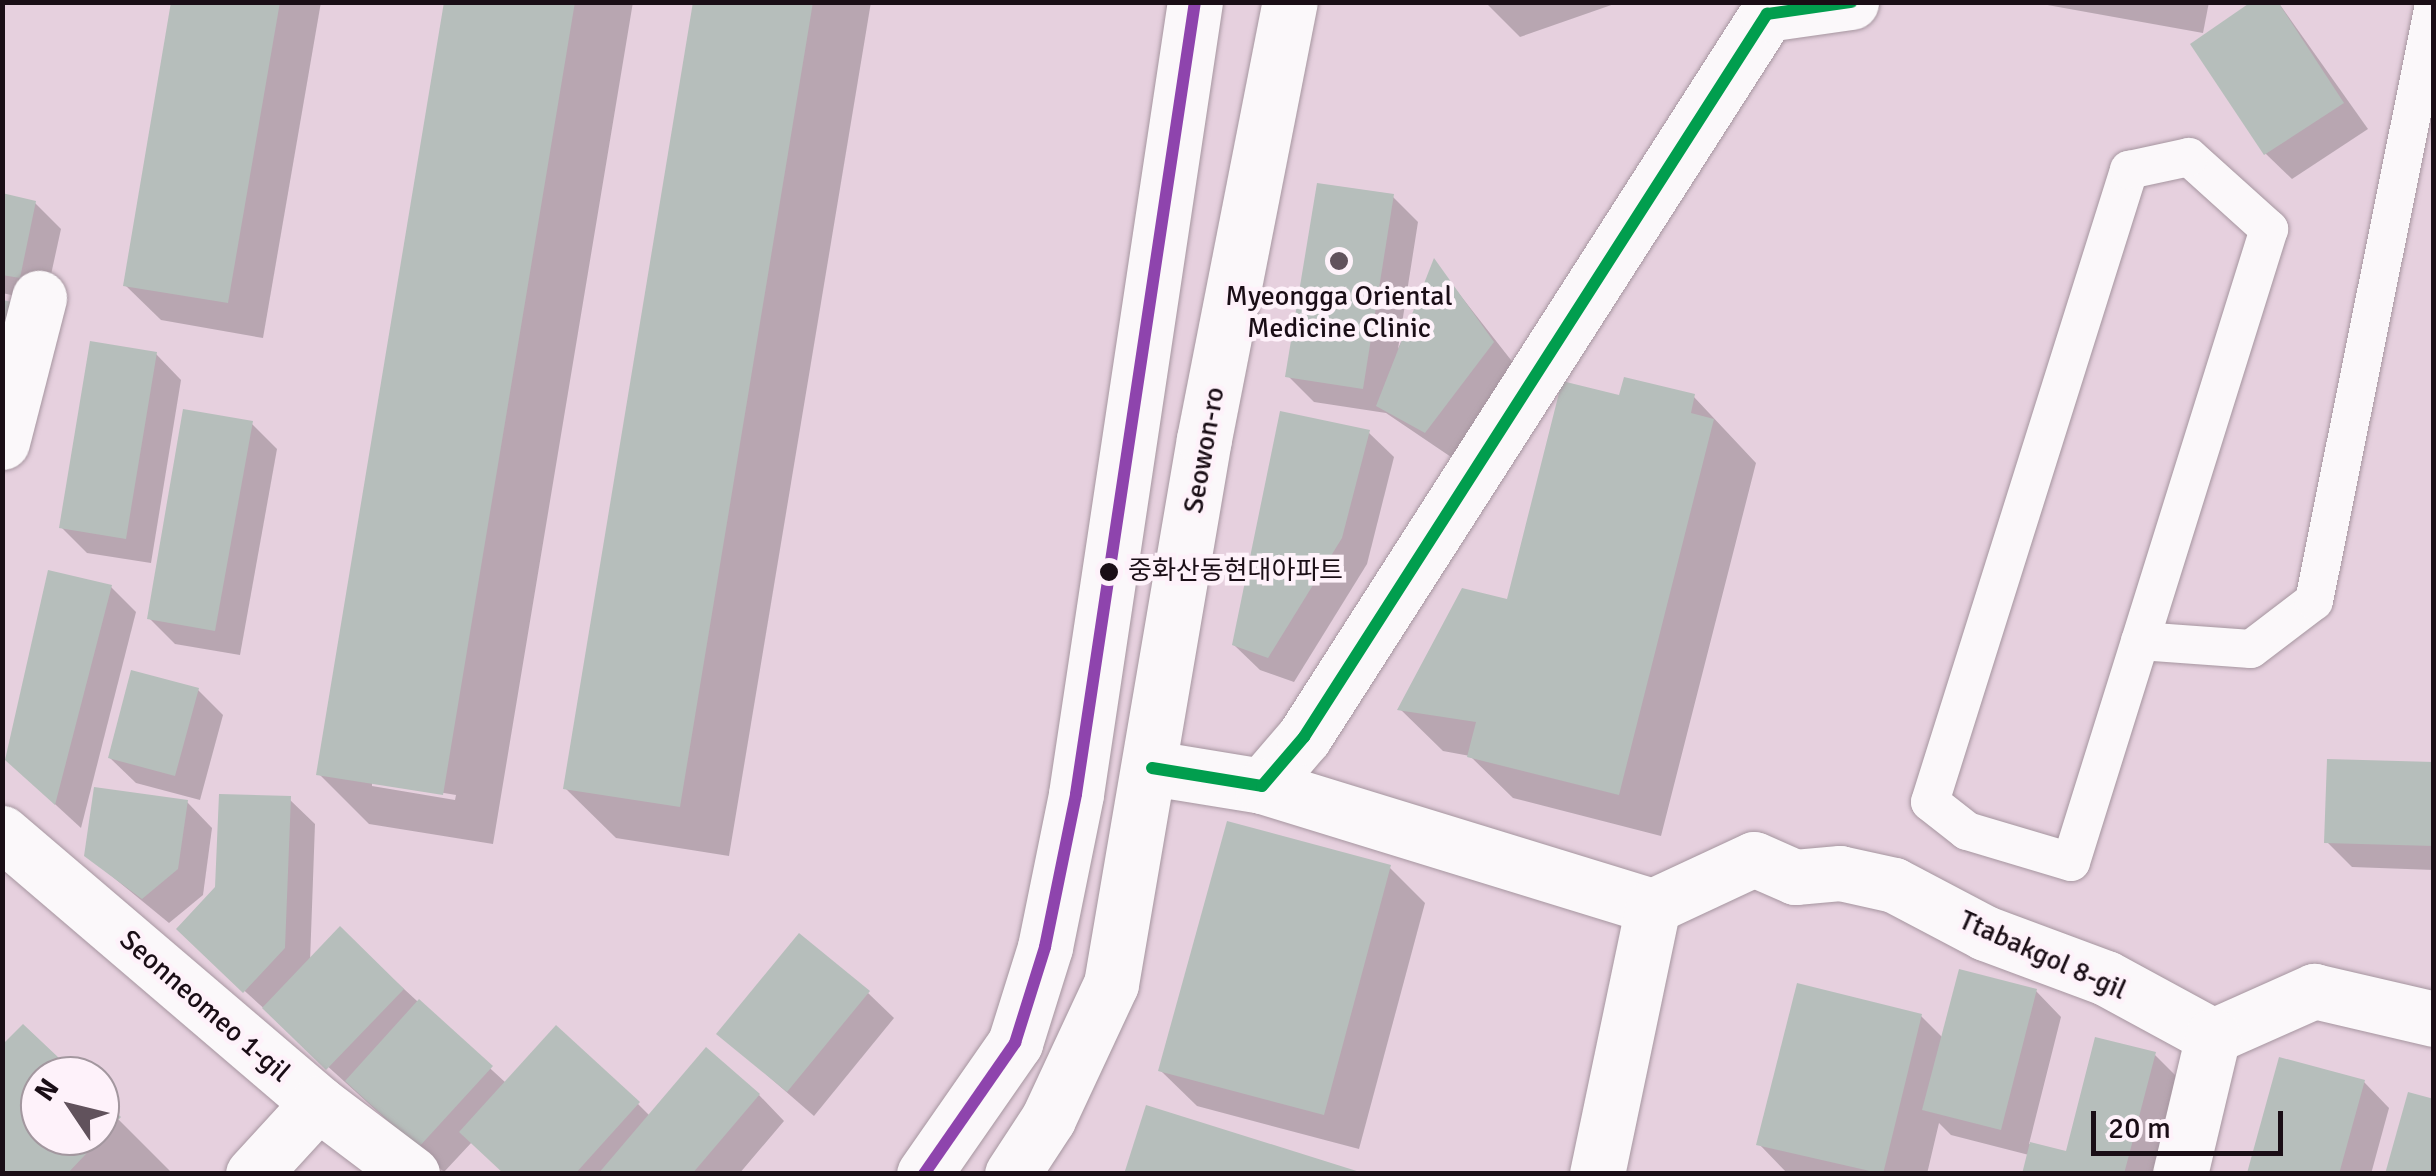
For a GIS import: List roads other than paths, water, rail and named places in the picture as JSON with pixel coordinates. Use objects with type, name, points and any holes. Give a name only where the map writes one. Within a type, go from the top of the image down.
[{"type":"street","points":[[924,1174],[1014,1042],[1045,947],[1076,794],[1195,2]]},
{"type":"street","name":"Seowon-ro","points":[[1012,1174],[1048,1119],[1112,984],[1152,768],[1204,439],[1290,2]]},
{"type":"street","points":[[1262,786],[1304,738],[1768,14],[1851,2]]},
{"type":"street","points":[[2,442],[40,298]]},
{"type":"street","points":[[1152,768],[1262,786],[1652,906],[1597,1174]]},
{"type":"street","name":"Seonneomeo 1-gil","points":[[2,833],[318,1103],[412,1174]]},
{"type":"street","name":"Ttabakgol 8-gil","points":[[1652,906],[1754,858],[1794,876],[1840,873],[1894,886],[1986,933],[2106,978],[2214,1036]]},
{"type":"street","points":[[2180,1174],[2214,1036],[2314,991],[2434,1019]]},
{"type":"street","points":[[253,1174],[318,1103]]},
{"type":"lane","points":[[2140,642],[2250,649],[2314,601],[2434,6]]},
{"type":"lane","points":[[2189,157],[2268,229],[2140,642],[2071,862],[1967,831],[1930,802],[2129,170],[2189,157]]},
{"type":"place","name":"Myeongga Oriental Medicine Clinic","points":[[1339,261]]},
{"type":"place","name":"중화산동현대아파트","points":[[1109,572]]}]
